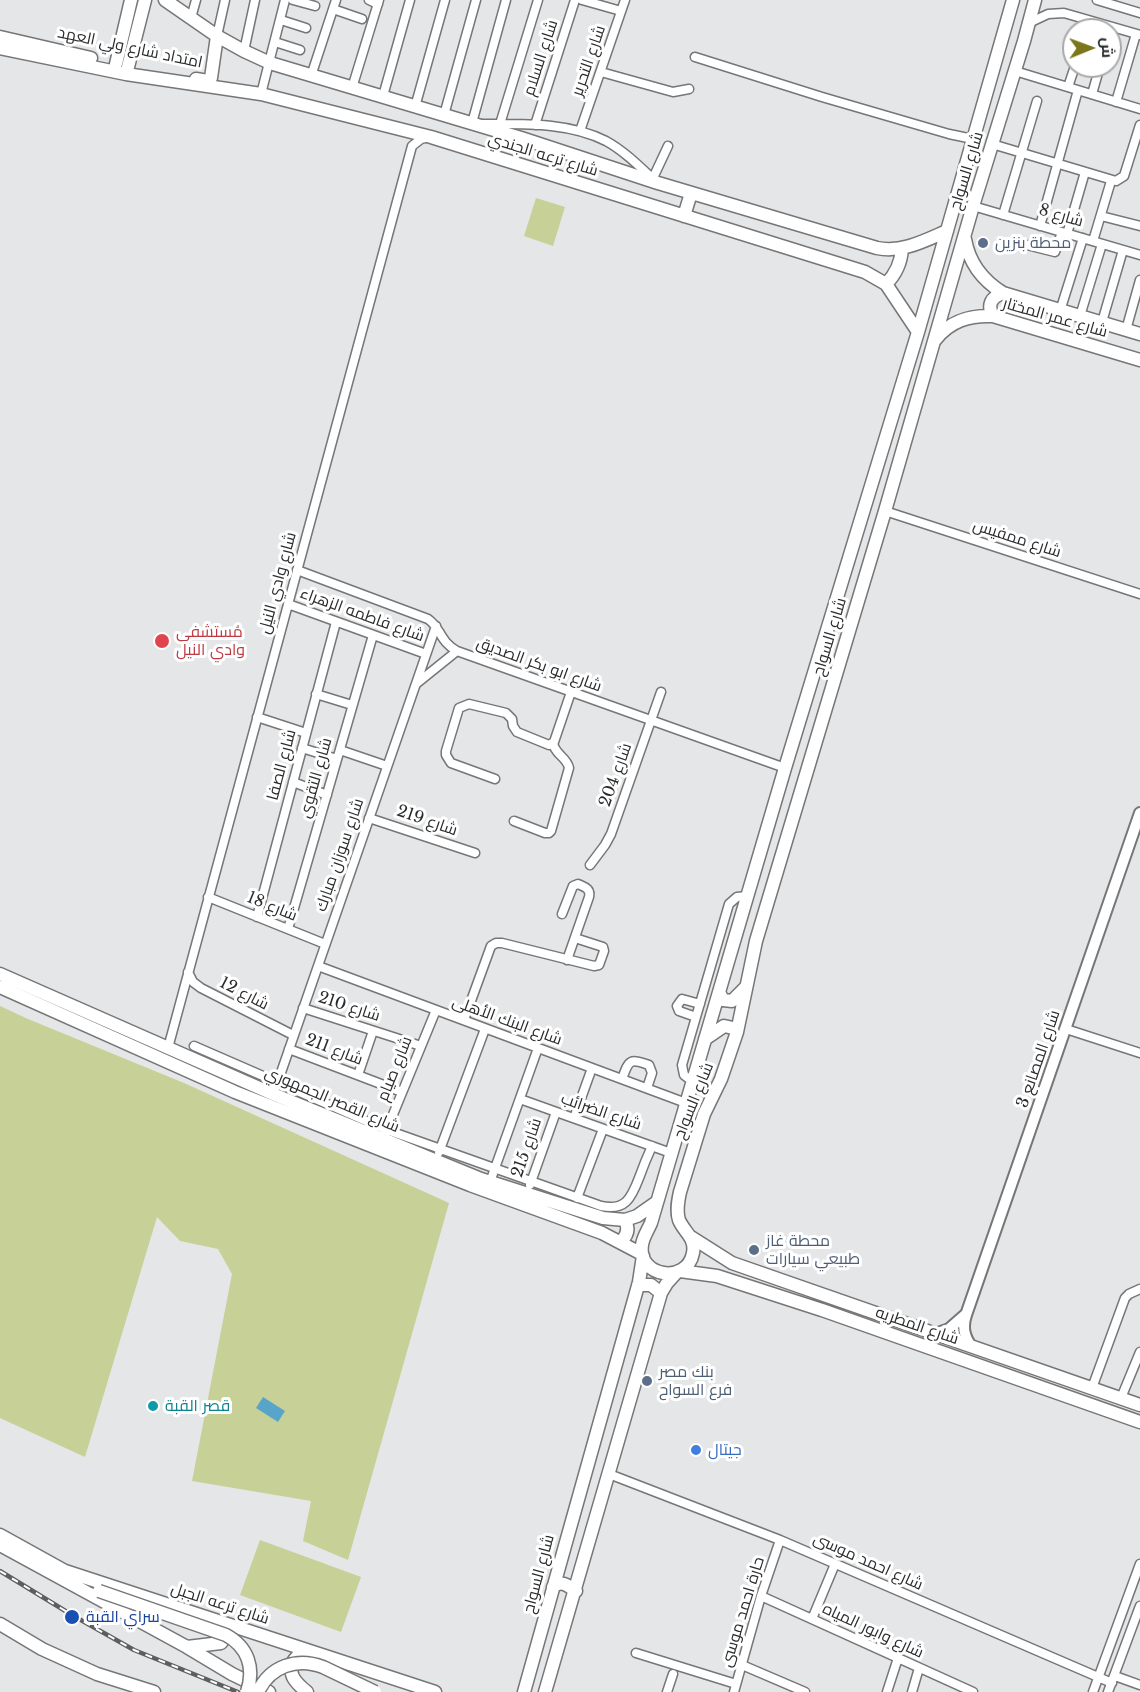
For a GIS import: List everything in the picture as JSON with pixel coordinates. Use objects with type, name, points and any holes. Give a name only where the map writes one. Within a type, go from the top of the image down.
[{"type":"main road","points":[[123,68],[131,0]]},
{"type":"main road","points":[[123,68],[145,0]]},
{"type":"main road","name":"شارع ترعه الجندي","points":[[165,0],[217,36],[270,63],[877,248],[902,249],[947,231]]},
{"type":"main road","points":[[1012,4],[1022,10],[1034,3]]},
{"type":"main road","name":"شارع السواح","points":[[691,1237],[679,1220],[677,1204],[680,1192],[704,1114],[721,1079],[737,1032],[756,941],[1034,3]]},
{"type":"main road","name":"شارع السواح","points":[[524,1692],[638,1284],[644,1238],[651,1223],[785,768],[918,332],[1012,4]]},
{"type":"main road","name":"امتداد شارع ولي العهد","points":[[210,83],[217,36]]},
{"type":"main road","name":"امتداد شارع ولي العهد","points":[[0,37],[123,68]]},
{"type":"main road","points":[[1001,40],[1013,38],[1024,41]]},
{"type":"main road","name":"امتداد شارع ولي العهد","points":[[0,48],[123,68]]},
{"type":"main road","name":"شارع ترعه الجندي","points":[[123,68],[261,94],[430,137],[865,272],[886,284],[918,332]]},
{"type":"main road","points":[[684,216],[691,193]]},
{"type":"main road","name":"شارع عمر المختار","points":[[964,237],[976,270],[993,287],[1003,293],[1140,334]]},
{"type":"main road","points":[[886,284],[896,272],[902,249]]},
{"type":"main road","points":[[993,316],[990,309],[991,301],[1003,293]]},
{"type":"main road","name":"شارع عمر المختار","points":[[933,344],[940,334],[958,321],[970,317],[993,316],[1140,360]]},
{"type":"main road","points":[[874,475],[875,481],[880,483],[897,471]]},
{"type":"main road","points":[[860,524],[873,506],[880,506],[885,511]]},
{"type":"main road","name":"شارع القصر الجمهوري","points":[[0,974],[168,1048],[275,1088],[438,1155],[490,1182],[603,1218],[625,1220]]},
{"type":"main road","name":"شارع القصر الجمهوري","points":[[0,987],[235,1092],[463,1183],[602,1233],[621,1241],[643,1255]]},
{"type":"main road","points":[[719,992],[723,1000],[729,1002],[747,987]]},
{"type":"main road","points":[[705,1039],[724,1026],[730,1026],[737,1032]]},
{"type":"main road","points":[[621,1241],[625,1238],[628,1229],[625,1220],[642,1213],[657,1202]]},
{"type":"main road","points":[[545,1692],[661,1293],[667,1282],[687,1265],[692,1257],[691,1237]]},
{"type":"main road","name":"شارع المطريه","points":[[691,1237],[727,1260],[935,1334],[1140,1403]]},
{"type":"main road","points":[[643,1255],[648,1265],[656,1271],[665,1274],[678,1272]]},
{"type":"main road","points":[[717,1276],[710,1260],[716,1257],[727,1260]]},
{"type":"main road","name":"شارع المطريه","points":[[678,1272],[717,1276],[822,1310],[1140,1422]]},
{"type":"main road","points":[[638,1284],[651,1285],[661,1293]]},
{"type":"main road","name":"شارع ترعه الجبل","points":[[0,1535],[65,1570],[435,1692]]},
{"type":"main road","points":[[0,1545],[267,1692],[279,1677],[304,1670],[322,1674],[358,1692]]},
{"type":"main road","points":[[563,1550],[564,1555],[568,1558],[585,1556]]},
{"type":"main road","points":[[62,1578],[233,1639],[244,1650],[250,1666],[250,1682],[247,1692]]},
{"type":"main road","points":[[553,1587],[561,1582],[576,1591]]},
{"type":"main road","points":[[0,1624],[42,1649],[97,1674],[153,1692]]},
{"type":"main road","points":[[187,1647],[220,1643],[226,1636],[225,1624]]},
{"type":"main road","points":[[307,1692],[294,1678],[291,1668],[299,1654],[309,1650]]},
{"type":"main road","points":[[258,1692],[265,1680],[277,1670],[292,1664],[308,1662],[323,1666],[375,1692]]},
{"type":"street","points":[[191,18],[196,0]]},
{"type":"street","points":[[217,36],[225,0]]},
{"type":"street","points":[[244,51],[255,0]]},
{"type":"street","points":[[261,94],[285,0]]},
{"type":"street","points":[[293,0],[315,6]]},
{"type":"street","points":[[352,88],[379,2],[369,0]]},
{"type":"street","points":[[383,96],[410,0]]},
{"type":"street","points":[[415,107],[445,0]]},
{"type":"street","points":[[444,115],[476,0]]},
{"type":"street","points":[[506,0],[473,123],[535,125],[580,131],[620,150],[655,181],[668,146]]},
{"type":"street","points":[[500,124],[538,0]]},
{"type":"street","name":"شارع السلام","points":[[535,125],[575,0]]},
{"type":"street","points":[[582,0],[621,11]]},
{"type":"street","name":"شارع التحرير","points":[[580,131],[625,0]]},
{"type":"street","points":[[1097,0],[1118,3],[1140,13]]},
{"type":"street","points":[[311,76],[334,4],[362,20]]},
{"type":"street","points":[[1029,23],[1040,17],[1056,13],[1082,18]]},
{"type":"street","points":[[281,20],[306,28]]},
{"type":"street","points":[[1116,102],[1138,34],[1122,31]]},
{"type":"street","points":[[275,42],[300,50]]},
{"type":"street","points":[[695,57],[832,100],[973,139]]},
{"type":"street","points":[[1014,70],[1140,109]]},
{"type":"street","points":[[601,72],[673,92],[683,92],[689,89]]},
{"type":"street","points":[[1068,87],[1071,78]]},
{"type":"street","points":[[1092,94],[1097,78]]},
{"type":"street","points":[[1040,225],[1078,90]]},
{"type":"street","points":[[1003,215],[1037,101]]},
{"type":"street","points":[[992,144],[1111,181],[1124,176],[1140,125]]},
{"type":"street","name":"شارع وادي النيل","points":[[168,1048],[412,146],[421,139],[430,137]]},
{"type":"street","points":[[1015,242],[1055,252],[1065,233],[1085,172]]},
{"type":"street","points":[[1080,316],[1101,216],[1111,181]]},
{"type":"street","name":"شارع 8","points":[[973,206],[1140,255]]},
{"type":"street","points":[[1101,216],[1140,226]]},
{"type":"street","points":[[1060,311],[1083,238]]},
{"type":"street","points":[[1102,322],[1123,250]]},
{"type":"street","points":[[1126,330],[1137,299],[1140,280]]},
{"type":"street","name":"شارع ممفيس","points":[[885,511],[1140,594]]},
{"type":"street","name":"شارع ابو بكر الصديق","points":[[297,570],[428,619],[436,626],[445,642],[457,651],[785,768]]},
{"type":"street","name":"شارع فاطمه الزهراء","points":[[288,604],[426,654]]},
{"type":"street","name":"شارع الصفا","points":[[257,917],[336,622]]},
{"type":"street","name":"شارع سوزان مبارك","points":[[275,1088],[436,626]]},
{"type":"street","name":"شارع التقوي","points":[[288,929],[373,635]]},
{"type":"street","points":[[416,684],[457,651]]},
{"type":"street","points":[[514,821],[545,832],[551,831],[569,768],[567,760],[555,751],[553,743],[571,692]]},
{"type":"street","name":"شارع 204","points":[[590,865],[610,834],[661,692]]},
{"type":"street","points":[[316,694],[352,705]]},
{"type":"street","points":[[495,779],[451,763],[446,755],[457,711],[462,705],[469,704],[506,713],[512,719],[517,732],[547,745],[553,743]]},
{"type":"street","points":[[257,717],[306,733]]},
{"type":"street","points":[[302,748],[387,766]]},
{"type":"street","points":[[293,782],[327,795]]},
{"type":"street","name":"شارع 219","points":[[369,818],[475,853]]},
{"type":"street","name":"شارع المصانع 3","points":[[971,1346],[963,1328],[966,1315],[1139,818]]},
{"type":"street","points":[[562,914],[573,886],[578,884],[587,888],[590,897],[567,960]]},
{"type":"street","points":[[692,1081],[684,1075],[682,1065],[729,904],[737,897],[747,896]]},
{"type":"street","name":"شارع 18","points":[[208,897],[326,944]]},
{"type":"street","points":[[464,1020],[491,946],[502,943],[594,966],[600,963],[603,947],[575,938]]},
{"type":"street","name":"شارع البنك الأهلى","points":[[318,966],[686,1103]]},
{"type":"street","name":"شارع 12","points":[[188,972],[193,982],[201,988],[293,1035]]},
{"type":"street","points":[[696,1017],[679,1011],[677,1006],[679,1000],[682,999],[700,1004]]},
{"type":"street","name":"شارع 210","points":[[303,1008],[421,1046]]},
{"type":"street","name":"شارع صيام","points":[[385,1135],[436,1011]]},
{"type":"street","points":[[485,1029],[438,1155],[495,1169],[612,1208],[623,1205],[632,1197],[652,1146]]},
{"type":"street","points":[[1066,1029],[1140,1053]]},
{"type":"street","points":[[358,1075],[373,1031]]},
{"type":"street","points":[[194,1046],[275,1088]]},
{"type":"street","points":[[490,1182],[538,1048]]},
{"type":"street","name":"شارع 211","points":[[289,1049],[402,1092]]},
{"type":"street","points":[[622,1079],[630,1061],[635,1060],[649,1065],[652,1073],[647,1089]]},
{"type":"street","points":[[573,1118],[592,1068]]},
{"type":"street","name":"شارع الضرائب","points":[[520,1099],[671,1153]]},
{"type":"street","name":"شارع 215","points":[[527,1194],[556,1112]]},
{"type":"street","points":[[578,1198],[603,1129]]},
{"type":"street","points":[[1092,1388],[1125,1298],[1140,1289]]},
{"type":"street","points":[[935,1334],[949,1329],[966,1315]]},
{"type":"street","points":[[1121,1398],[1140,1352]]},
{"type":"street","name":"شارع احمد موسى","points":[[609,1474],[780,1540],[1098,1678],[1113,1679]]},
{"type":"street","name":"حارة احمد موسى","points":[[735,1688],[780,1540]]},
{"type":"street","points":[[812,1619],[835,1564]]},
{"type":"street","points":[[1093,1692],[1140,1564]]},
{"type":"street","name":"شارع وابور المياه","points":[[762,1596],[973,1692]]},
{"type":"street","points":[[1108,1692],[1140,1606]]},
{"type":"street","points":[[636,1653],[735,1688]]},
{"type":"street","points":[[887,1692],[898,1658]]},
{"type":"street","points":[[742,1665],[794,1690],[805,1692]]},
{"type":"street","points":[[912,1692],[919,1668]]},
{"type":"street","points":[[667,1692],[673,1674]]},
{"type":"street","points":[[1113,1679],[1140,1685]]},
{"type":"green space","points":[[536,198],[565,207],[553,246],[524,236]]},
{"type":"green space","points":[[0,1006],[184,1083],[449,1203],[348,1560],[303,1541],[311,1501],[192,1481],[232,1274],[218,1249],[180,1241],[157,1217],[85,1457],[0,1418]]},
{"type":"green space","points":[[260,1540],[361,1577],[341,1632],[240,1595]]},
{"type":"water","points":[[263,1397],[285,1411],[278,1422],[256,1408]]},
{"type":"railway","points":[[0,1571],[134,1650],[238,1692]]},
{"type":"place","name":"محطة بنزين","points":[[983,243]]},
{"type":"place","name":"مُستشفى وادي النيل","points":[[162,641]]},
{"type":"place","name":"محطة غاز طبيعي سيارات","points":[[754,1250]]},
{"type":"place","name":"بنك مصر فرع السواح","points":[[647,1381]]},
{"type":"place","name":"قصر القبة","points":[[153,1406]]},
{"type":"place","name":"جيتال","points":[[696,1450]]},
{"type":"place","name":"سراي القبة","points":[[72,1617]]}]
